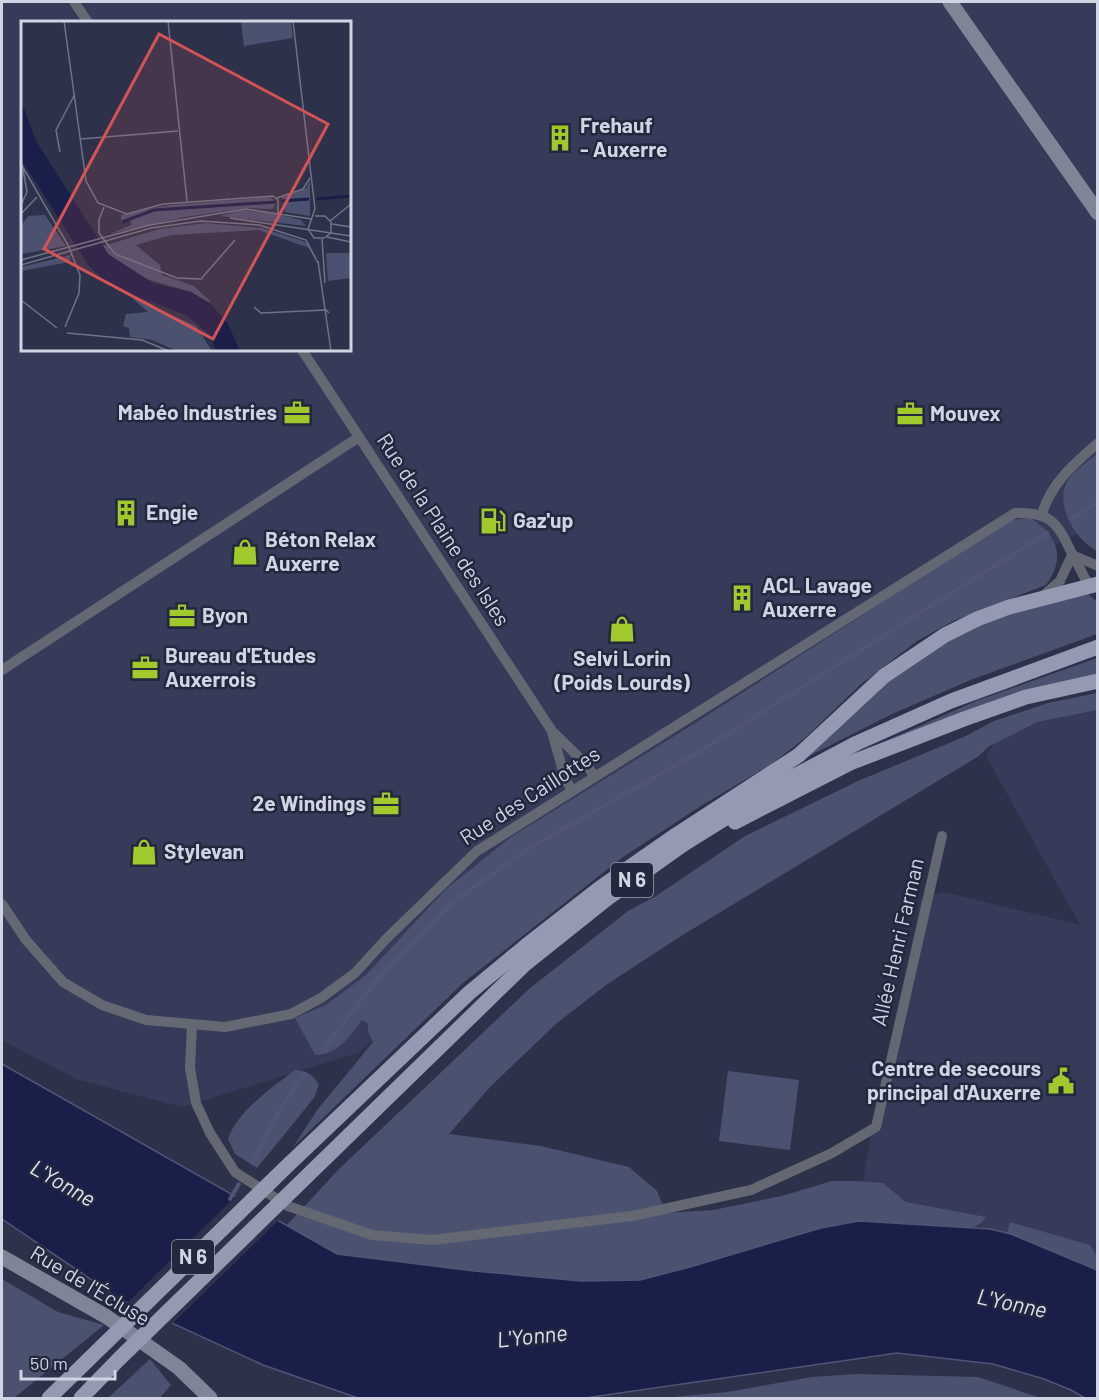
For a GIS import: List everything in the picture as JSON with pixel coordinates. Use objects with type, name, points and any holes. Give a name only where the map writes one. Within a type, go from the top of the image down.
[{"type":"main road","points":[[950,2],[1098,213]]},
{"type":"main road","points":[[703,819],[799,755],[884,676],[913,655],[977,619],[1041,598],[1095,587]]},
{"type":"main road","name":"N 6","points":[[47,1398],[452,1010],[527,945],[600,888],[703,819],[857,743],[951,701],[1098,647]]},
{"type":"main road","points":[[484,1002],[612,904],[717,832],[871,755],[1026,698],[1098,681]]},
{"type":"main road","name":"N 6","points":[[81,1398],[524,965],[608,898],[684,844],[793,776]]},
{"type":"main road","name":"Rue de l'Écluse","points":[[2,1257],[106,1317],[179,1368],[210,1398]]},
{"type":"street","points":[[74,2],[87,21]]},
{"type":"street","name":"Rue de la Plaine des Isles","points":[[303,351],[552,731],[586,764],[594,776]]},
{"type":"street","points":[[2,670],[359,436]]},
{"type":"street","points":[[1095,587],[1072,555],[1054,521],[1042,514],[1045,504],[1061,477],[1098,443]]},
{"type":"street","name":"Rue des Caillottes","points":[[2,904],[26,940],[63,982],[102,1005],[146,1020],[225,1027],[291,1014],[321,998],[355,973],[387,938],[477,851],[1015,513],[1042,514]]},
{"type":"street","points":[[1072,555],[1098,567]]},
{"type":"street","points":[[1041,598],[1060,581],[1072,555]]},
{"type":"street","name":"Rue de la Plaine des Isles","points":[[552,731],[565,778],[572,790]]},
{"type":"street","name":"Allée Henri Farman","points":[[192,1025],[190,1068],[196,1103],[210,1133],[235,1172],[288,1206],[372,1235],[432,1240],[621,1217],[751,1190],[832,1153],[876,1127],[942,836]]},
{"type":"shaded area","points":[[2,2],[1097,2],[1097,524],[930,609],[480,943],[358,1053],[182,1107],[76,1079],[2,1040]]},
{"type":"shaded area","points":[[1097,454],[1097,551],[1088,545],[1073,528],[1064,506],[1063,495],[1072,475]]},
{"type":"shaded area","points":[[1030,518],[1047,532],[1056,548],[1056,566],[1046,585],[953,621],[917,641],[860,685],[805,738],[770,765],[704,804],[623,857],[463,983],[293,1147],[318,1109],[373,1042],[368,1031],[368,1024],[362,1020],[337,1048],[315,1055],[295,1018],[326,1005],[366,975],[445,890],[511,837],[697,722],[1010,520]]},
{"type":"shaded area","points":[[1087,593],[1097,602],[1097,634],[973,679],[892,714],[805,758],[878,688],[966,630],[1014,610]]},
{"type":"shaded area","points":[[1097,658],[1097,674],[845,759],[976,701]]},
{"type":"shaded area","points":[[1097,693],[1097,710],[1037,722],[988,747],[979,756],[681,936],[606,985],[557,1023],[491,1086],[449,1134],[541,1146],[629,1167],[657,1191],[666,1213],[713,1210],[782,1196],[832,1181],[857,1181],[883,1183],[906,1202],[986,1217],[981,1223],[972,1228],[858,1221],[821,1228],[640,1280],[581,1281],[474,1271],[337,1254],[286,1226],[339,1169],[529,989],[628,911],[656,896],[745,836],[858,781],[966,736],[994,721],[1048,703]]},
{"type":"shaded area","points":[[1097,702],[1097,1264],[860,1209],[866,1162],[921,898],[944,892],[1080,925],[986,756],[1009,720]]},
{"type":"shaded area","points":[[295,1070],[309,1074],[317,1081],[319,1085],[314,1098],[257,1168],[235,1154],[228,1139],[247,1109]]},
{"type":"shaded area","points":[[728,1071],[799,1080],[790,1150],[719,1141]]},
{"type":"shaded area","points":[[1010,1222],[1090,1245],[1097,1256],[1097,1270],[1007,1233]]},
{"type":"shaded area","points":[[2,1279],[58,1312],[104,1325],[14,1398],[2,1398]]},
{"type":"shaded area","points":[[150,1359],[171,1385],[160,1398],[108,1398]]},
{"type":"shaded area","points":[[856,1374],[978,1377],[1041,1398],[662,1398],[727,1392],[812,1377]]},
{"type":"water","name":"L'Yonne","points":[[2,1064],[337,1254],[474,1271],[581,1281],[640,1280],[821,1228],[859,1221],[990,1229],[1011,1234],[1097,1270],[1097,1398],[1085,1398],[1044,1379],[993,1364],[897,1353],[585,1398],[358,1398],[263,1365],[120,1299],[2,1219]]},
{"type":"pier","points":[[237,1195],[280,1219],[170,1326],[125,1305]]},
{"type":"waterway","points":[[1072,518],[1098,502]]},
{"type":"waterway","points":[[322,1051],[370,988],[450,904],[528,849],[699,752],[1047,533]]},
{"type":"waterway","points":[[252,1162],[286,1100],[304,1074]]},
{"type":"waterway","points":[[230,1199],[239,1184]]},
{"type":"place","name":"Frehauf - Auxerre","points":[[560,138]]},
{"type":"place","name":"Mabéo Industries","points":[[297,413]]},
{"type":"place","name":"Mouvex","points":[[910,414]]},
{"type":"place","name":"Engie","points":[[126,513]]},
{"type":"place","name":"Gaz'up","points":[[493,521]]},
{"type":"place","name":"Béton Relax Auxerre","points":[[245,552]]},
{"type":"place","name":"ACL Lavage Auxerre","points":[[742,598]]},
{"type":"place","name":"Byon","points":[[182,616]]},
{"type":"place","name":"Selvi Lorin (Poids Lourds)","points":[[622,629]]},
{"type":"place","name":"Bureau d'Etudes Auxerrois","points":[[145,668]]},
{"type":"place","name":"2e Windings","points":[[386,804]]},
{"type":"place","name":"Stylevan","points":[[144,852]]},
{"type":"place","name":"Centre de secours principal d'Auxerre","points":[[1061,1081]]}]
